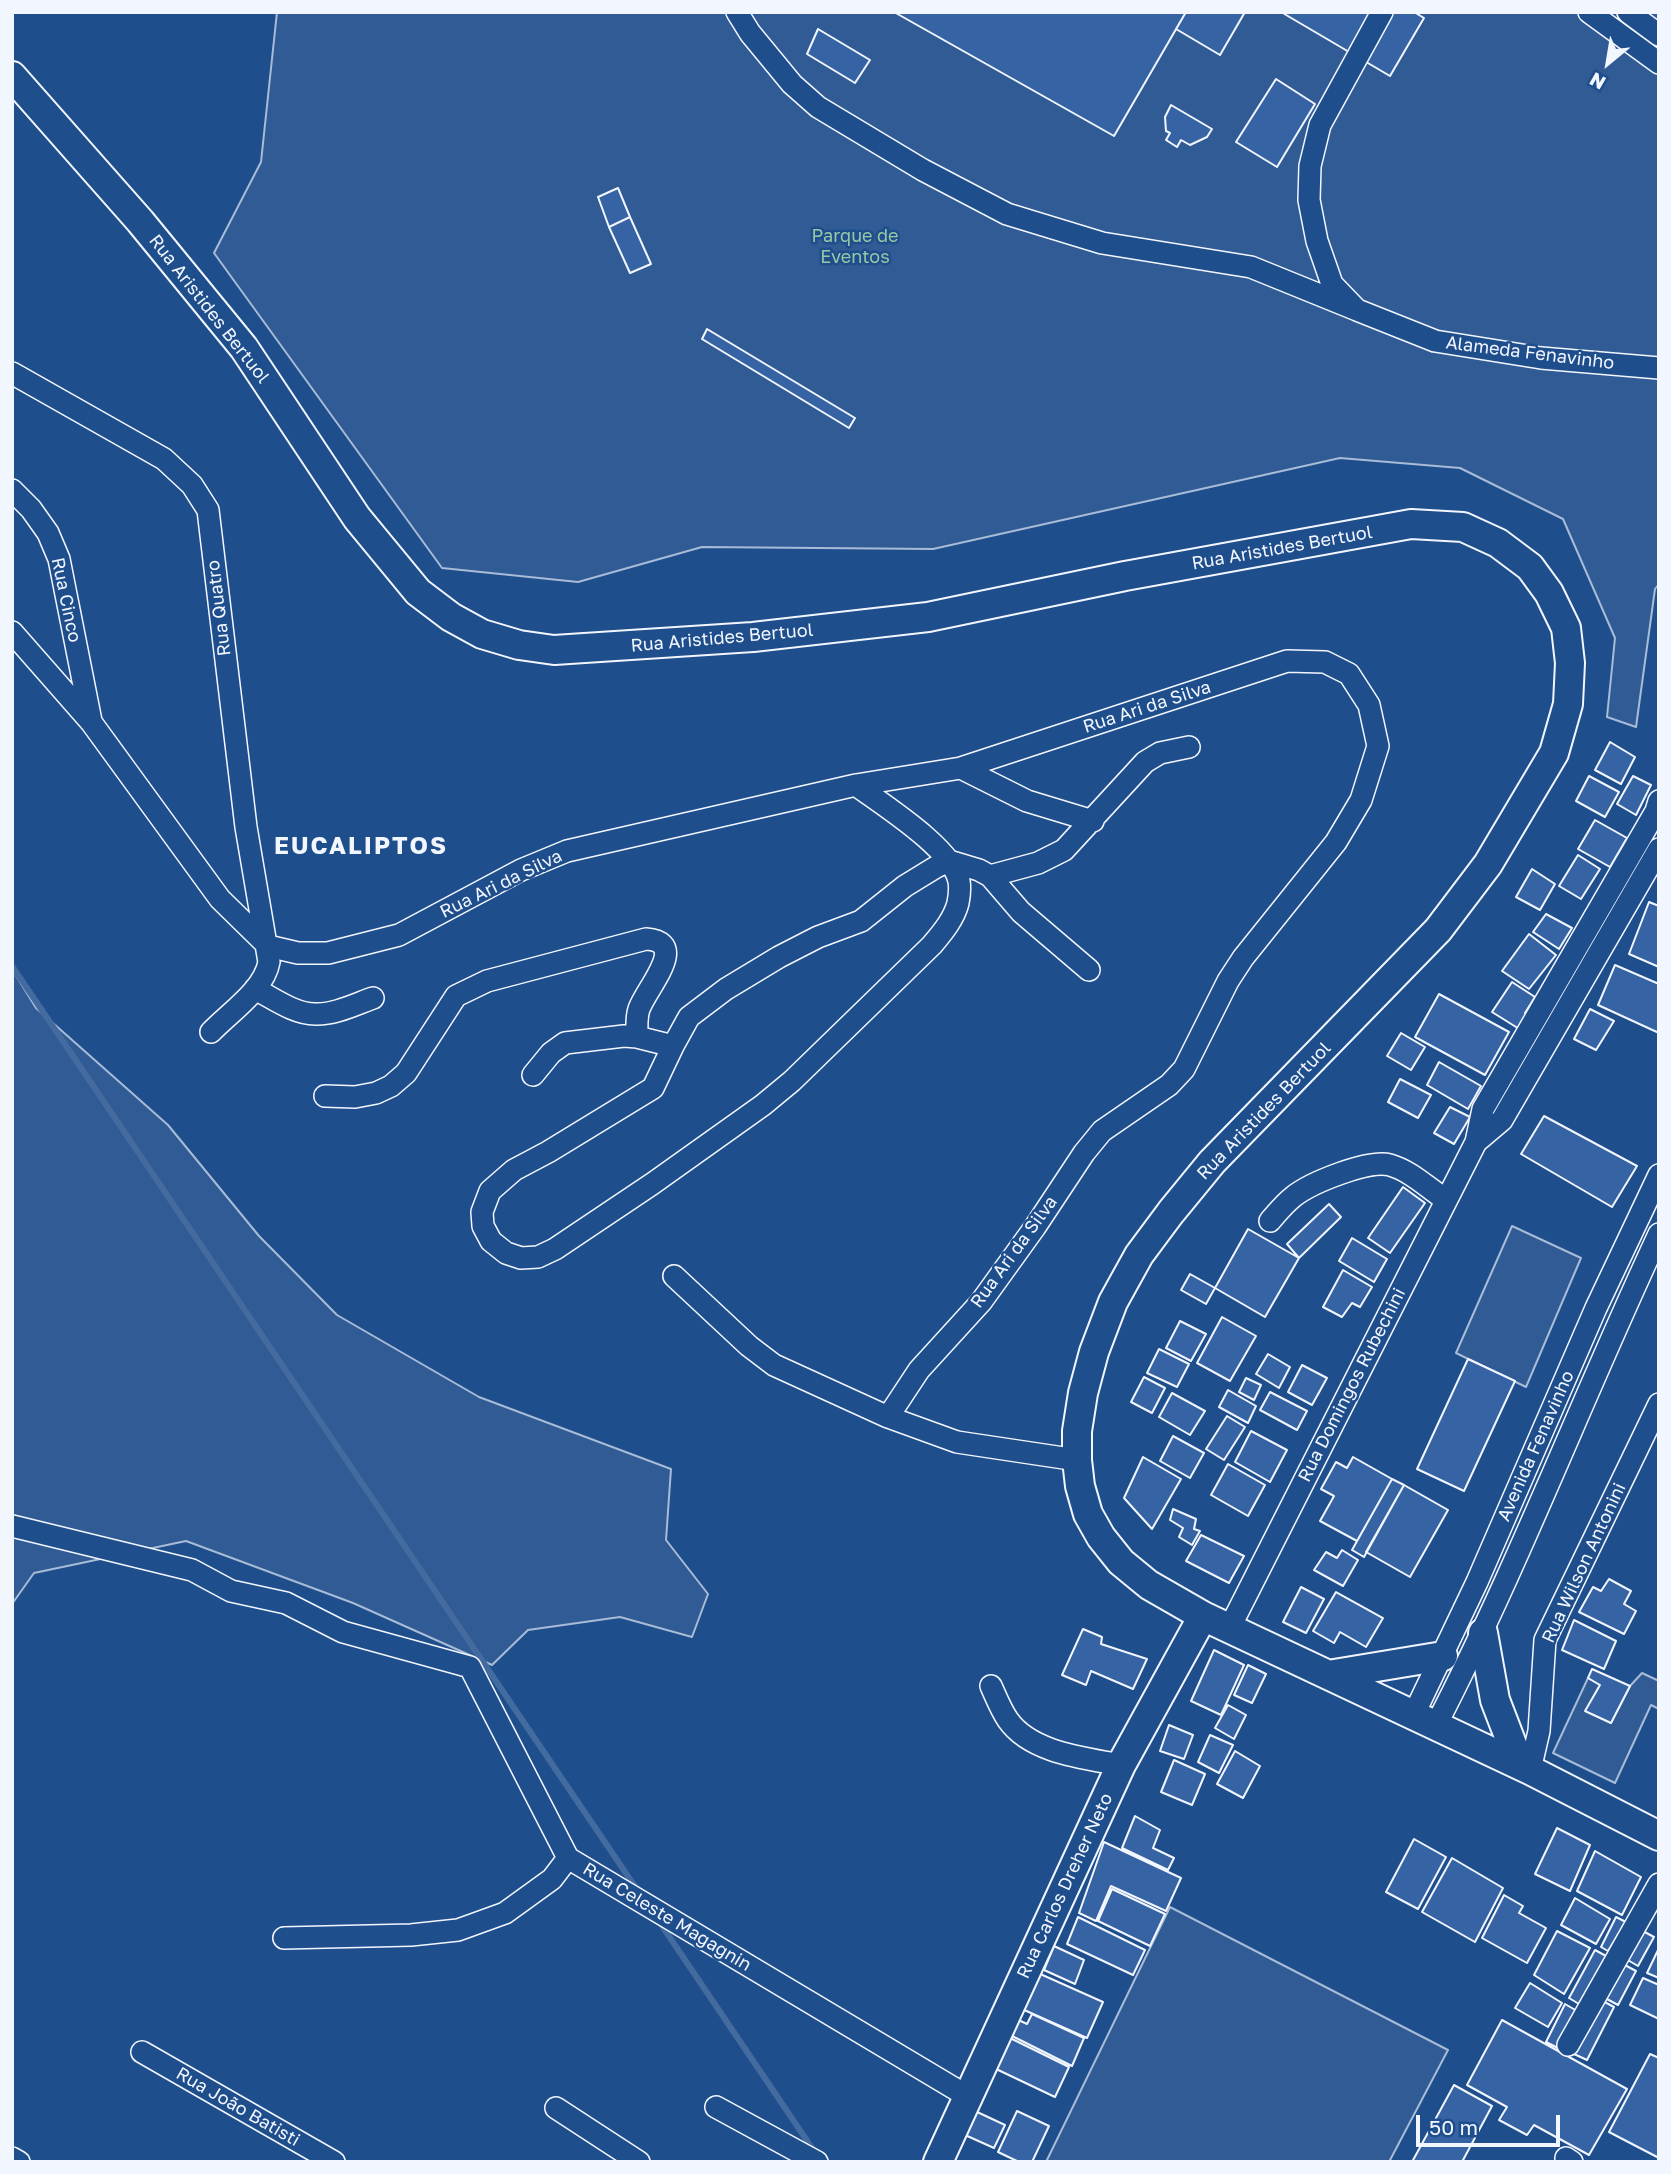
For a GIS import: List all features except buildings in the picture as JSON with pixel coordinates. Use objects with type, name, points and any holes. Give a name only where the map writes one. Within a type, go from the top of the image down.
[{"type":"main road","name":"Rua Aristides Bertuol","points":[[12,76],[140,221],[244,348],[358,518],[418,592],[451,617],[482,634],[519,645],[554,650],[753,637],[928,617],[1125,576],[1411,524],[1463,527],[1498,543],[1530,566],[1549,593],[1566,628],[1570,663],[1568,704],[1554,753],[1488,864],[1438,930],[1212,1162],[1139,1255],[1113,1302],[1094,1352],[1083,1393],[1077,1431],[1077,1460],[1080,1486],[1088,1514],[1101,1537],[1121,1562],[1149,1585],[1229,1629],[1525,1767],[1659,1836]]},
{"type":"main road","name":"Rua Carlos Dreher Neto","points":[[938,2162],[1121,1765],[1203,1616]]},
{"type":"main road","points":[[1483,1633],[1495,1700],[1525,1767]]},
{"type":"main road","points":[[1328,1675],[1443,1656]]},
{"type":"street","points":[[737,12],[750,33],[792,84],[818,107],[923,170],[1007,214],[1102,243],[1251,267],[1357,310]]},
{"type":"street","name":"Alameda Fenavinho","points":[[1382,12],[1320,125],[1310,166],[1309,200],[1317,241],[1332,284],[1357,310],[1435,341],[1541,358],[1659,368]]},
{"type":"street","points":[[1589,12],[1659,63]]},
{"type":"street","points":[[1628,12],[1659,35]]},
{"type":"street","name":"Rua Quatro","points":[[12,373],[164,459],[192,485],[208,510],[246,827],[268,946]]},
{"type":"street","name":"Rua Cinco","points":[[12,490],[31,509],[48,533],[60,559],[92,722]]},
{"type":"street","points":[[12,632],[92,722],[220,899],[268,946],[268,970],[255,989],[211,1031]]},
{"type":"street","name":"Rua Ari da Silva","points":[[268,946],[298,953],[328,953],[399,935],[521,870],[568,851],[856,785],[961,768],[1287,661],[1325,662],[1349,674],[1369,705],[1378,746],[1361,800],[1336,842],[1243,958],[1228,981],[1184,1069],[1170,1085],[1102,1131],[1096,1138],[981,1302],[919,1370],[888,1417]]},
{"type":"street","points":[[990,876],[1038,863],[1065,850],[1145,762],[1160,753],[1189,747]]},
{"type":"street","points":[[961,768],[1027,801],[1093,821]]},
{"type":"street","points":[[856,785],[918,831],[949,861],[959,882],[958,903],[950,922],[932,946],[783,1089],[652,1184],[555,1249],[538,1257],[521,1258],[506,1254],[491,1241],[483,1226],[482,1212],[490,1191],[514,1170],[653,1088],[689,1017],[726,989],[818,937],[861,921],[878,911],[905,886],[949,861],[990,876],[1021,912],[1090,970]]},
{"type":"street","name":"Rua Domingos Rubechini","points":[[1229,1629],[1476,1142],[1483,1109],[1656,811],[1659,801]]},
{"type":"street","name":"Rua Domingos Rubechini","points":[[1476,1142],[1502,1120],[1659,849]]},
{"type":"street","points":[[326,1096],[355,1097],[376,1093],[391,1086],[406,1073],[456,996],[487,981],[646,939],[655,939],[667,951],[666,960],[639,1010],[637,1037]]},
{"type":"street","points":[[255,989],[289,1007],[315,1014],[342,1009],[373,998]]},
{"type":"street","points":[[533,1075],[551,1053],[565,1043],[592,1038],[637,1037],[673,1046]]},
{"type":"street","points":[[1270,1221],[1292,1198],[1317,1182],[1356,1169],[1386,1164],[1403,1170],[1446,1200]]},
{"type":"street","name":"Avenida Fenavinho","points":[[1424,1721],[1443,1656],[1596,1308],[1659,1175]]},
{"type":"street","name":"Avenida Fenavinho","points":[[1424,1721],[1483,1633],[1619,1319],[1659,1234]]},
{"type":"street","points":[[674,1276],[749,1346],[774,1365],[888,1417],[957,1442],[1077,1460]]},
{"type":"street","points":[[1596,1308],[1619,1319]]},
{"type":"street","name":"Rua Wilson Antonini","points":[[1525,1767],[1539,1731],[1545,1640],[1659,1404]]},
{"type":"street","points":[[1537,1443],[1561,1453]]},
{"type":"street","name":"Rua Celeste Magagnin","points":[[12,1526],[192,1570],[231,1591],[286,1602],[343,1632],[470,1667],[568,1858],[967,2096]]},
{"type":"street","points":[[1476,1582],[1501,1591]]},
{"type":"street","points":[[991,1686],[1008,1721],[1029,1739],[1048,1748],[1121,1765]]},
{"type":"street","points":[[284,1938],[411,1935],[458,1930],[505,1913],[552,1879],[568,1858]]},
{"type":"street","points":[[1568,2045],[1659,1884]]},
{"type":"street","name":"Rua João Batisti","points":[[142,2052],[334,2162]]},
{"type":"street","points":[[716,2107],[811,2158]]},
{"type":"street","points":[[556,2109],[639,2162]]},
{"type":"street","points":[[12,2158],[19,2162]]},
{"type":"shaded area","name":"Parque de Eventos","points":[[277,12],[1659,12],[1659,584],[1655,589],[1636,727],[1607,717],[1615,638],[1563,519],[1460,468],[1340,458],[933,549],[702,547],[578,582],[442,568],[214,253],[261,162]]},
{"type":"shaded area","points":[[12,969],[36,1008],[168,1125],[259,1236],[337,1315],[479,1397],[671,1469],[666,1540],[708,1594],[692,1637],[620,1617],[528,1630],[492,1665],[353,1603],[186,1541],[34,1573],[12,1604]]},
{"type":"shaded area","points":[[1512,1226],[1581,1258],[1526,1387],[1456,1353]]},
{"type":"shaded area","points":[[1642,1673],[1659,1681],[1659,1709],[1651,1705],[1615,1783],[1553,1753],[1588,1678],[1600,1685],[1586,1711],[1611,1723],[1630,1686]]},
{"type":"shaded area","points":[[1170,1907],[1448,2050],[1389,2162],[1046,2162]]},
{"type":"waterway","points":[[12,966],[638,1891]]},
{"type":"waterway","points":[[658,1920],[814,2151]]},
{"type":"district","name":"EUCALIPTOS","points":[[361,846]]}]
